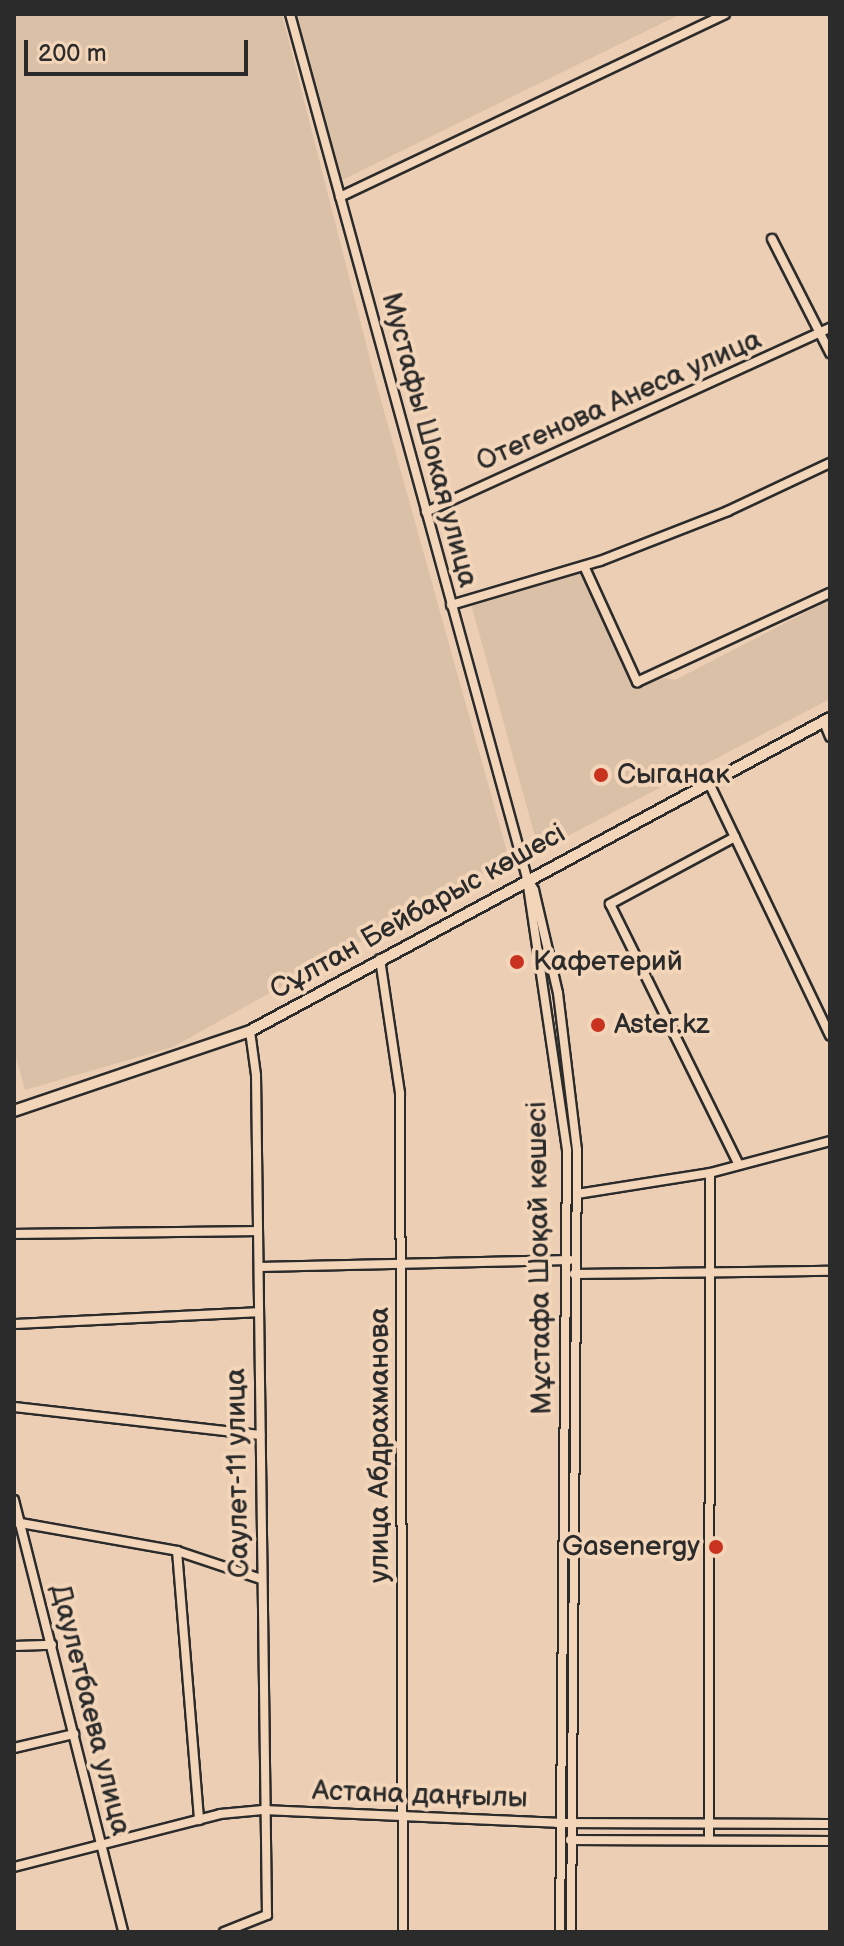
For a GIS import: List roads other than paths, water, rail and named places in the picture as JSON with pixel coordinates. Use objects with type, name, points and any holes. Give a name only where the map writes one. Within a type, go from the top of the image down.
[{"type":"main road","name":"Сұлтан Бейбарыс көшесі","points":[[14,1110],[250,1031],[527,878],[827,720]]},
{"type":"street","name":"Мустафы Шокая улица","points":[[290,14],[527,878]]},
{"type":"street","points":[[340,197],[725,14]]},
{"type":"street","points":[[772,239],[830,353]]},
{"type":"street","name":"Отегенова Анеса улица","points":[[426,512],[830,328]]},
{"type":"street","points":[[451,605],[584,566],[728,511],[830,463]]},
{"type":"street","points":[[584,566],[637,682],[830,593]]},
{"type":"street","points":[[827,720],[830,737]]},
{"type":"street","points":[[709,783],[830,1035]]},
{"type":"street","points":[[735,837],[610,904],[739,1165]]},
{"type":"street","name":"Мұстафа Шоқай көшесі","points":[[527,878],[534,890],[558,993],[576,1121],[571,1932]]},
{"type":"street","name":"Мұстафа Шоқай көшесі","points":[[527,878],[525,893],[548,995],[565,1122],[560,1932]]},
{"type":"street","name":"улица Абдрахманова","points":[[380,959],[398,1064],[402,1262],[403,1932]]},
{"type":"street","name":"Саулет-11 улица","points":[[224,1932],[267,1915],[263,1810],[256,1075],[250,1031]]},
{"type":"street","points":[[577,1194],[710,1173],[830,1141]]},
{"type":"street","points":[[709,1840],[706,1272],[710,1173]]},
{"type":"street","points":[[14,1234],[258,1231]]},
{"type":"street","points":[[259,1267],[576,1261]]},
{"type":"street","points":[[566,1273],[830,1271]]},
{"type":"street","points":[[14,1324],[258,1312]]},
{"type":"street","points":[[14,1407],[260,1435]]},
{"type":"street","name":"Даулетбаева улица","points":[[14,1500],[16,1522],[52,1645],[123,1932]]},
{"type":"street","points":[[16,1522],[177,1551],[261,1579]]},
{"type":"street","points":[[177,1551],[199,1820]]},
{"type":"street","points":[[14,1646],[52,1645]]},
{"type":"street","points":[[14,1748],[74,1734]]},
{"type":"street","name":"Астана даңғылы","points":[[14,1867],[199,1820],[263,1810],[561,1823],[830,1824]]},
{"type":"street","name":"Астана даңғылы","points":[[561,1840],[830,1841]]},
{"type":"place","name":"Сыганак","points":[[601,775]]},
{"type":"place","name":"Кафетерий","points":[[517,962]]},
{"type":"place","name":"Aster.kz","points":[[598,1025]]},
{"type":"place","name":"Gasenergy","points":[[716,1547]]}]
